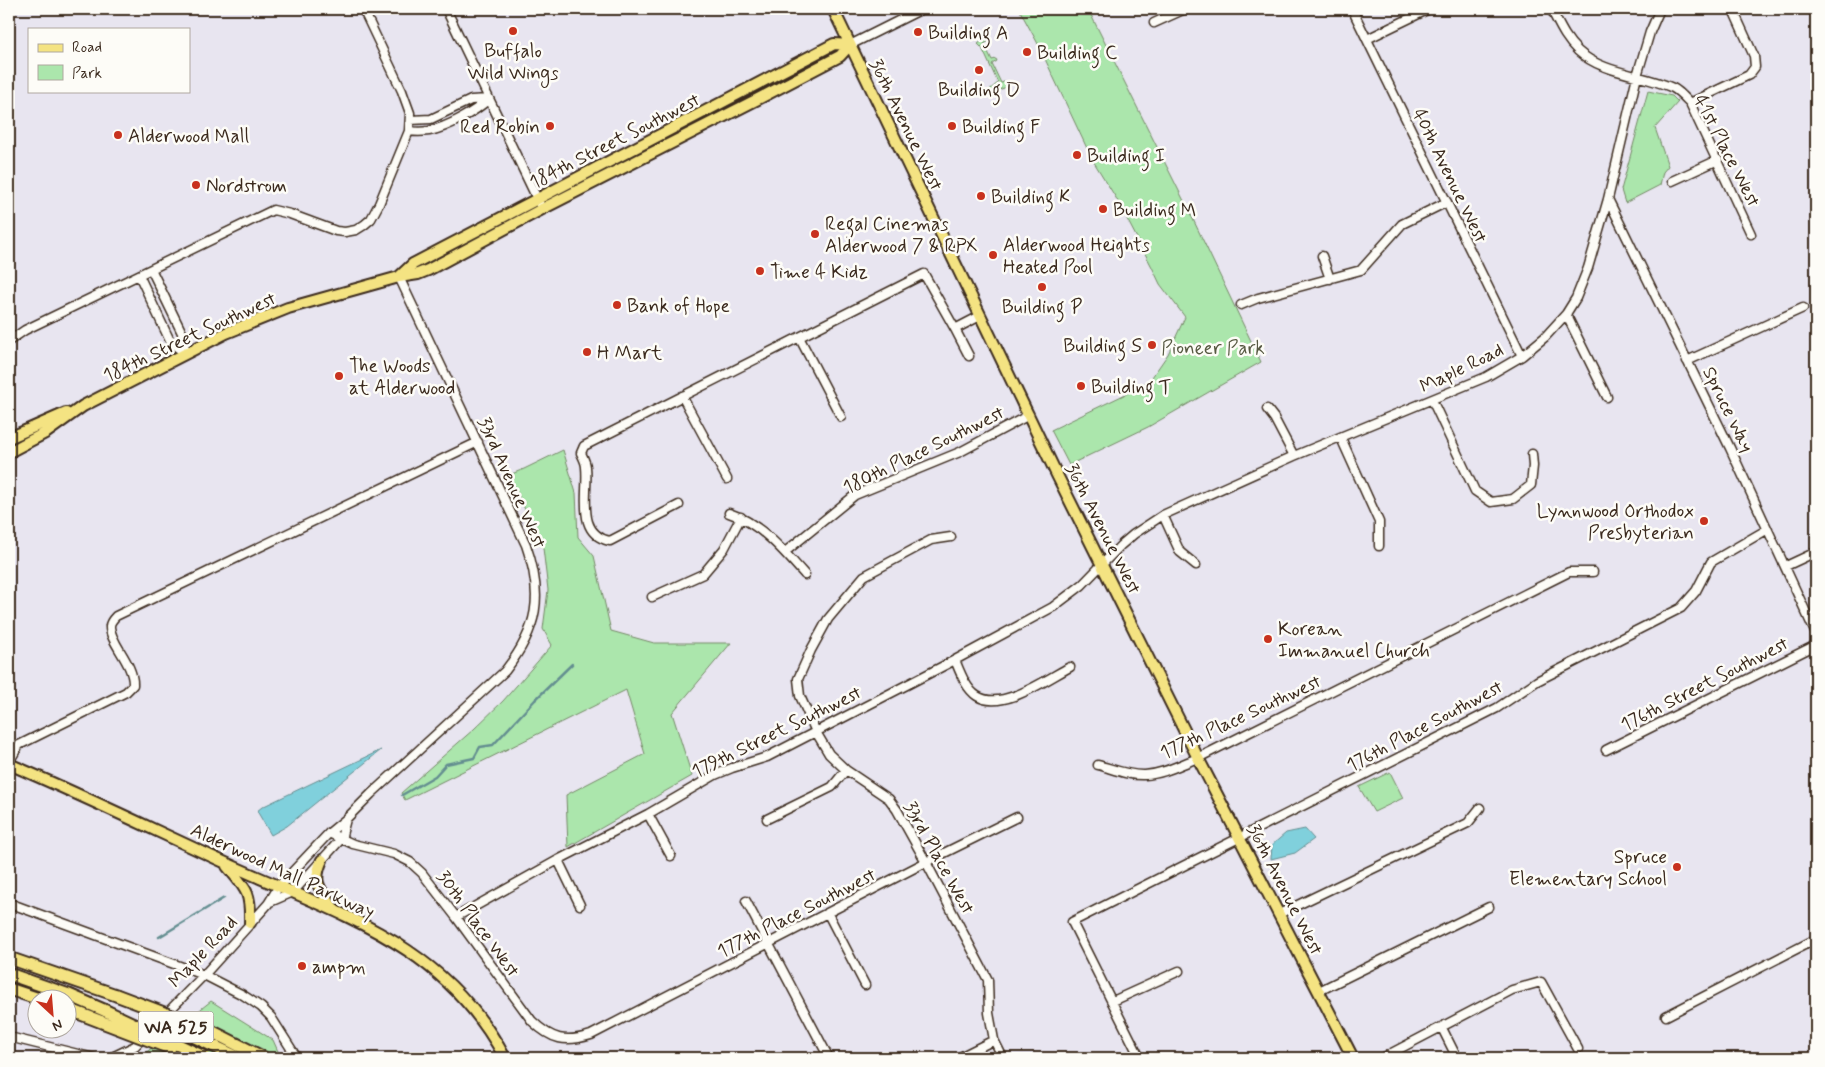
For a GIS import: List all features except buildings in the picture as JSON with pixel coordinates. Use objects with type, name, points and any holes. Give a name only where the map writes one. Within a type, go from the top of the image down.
[{"type":"highway","name":"WA 525","points":[[9,958],[114,997],[239,1058]]},
{"type":"highway","name":"WA 525","points":[[9,974],[70,995],[206,1058]]},
{"type":"highway","points":[[9,989],[28,995]]},
{"type":"highway","points":[[114,997],[209,1030],[264,1058]]},
{"type":"highway","points":[[78,1013],[197,1058]]},
{"type":"main road","name":"36th Avenue West","points":[[833,9],[980,316],[1198,758],[1353,1058]]},
{"type":"main road","name":"184th Street Southwest","points":[[399,277],[413,264],[834,44],[850,45]]},
{"type":"main road","name":"184th Street Southwest","points":[[9,438],[83,406],[226,333],[288,308],[428,270],[542,209],[840,56],[850,45]]},
{"type":"main road","points":[[641,146],[650,146],[705,119],[714,120],[718,112],[740,100],[753,86]]},
{"type":"main road","name":"184th Street Southwest","points":[[9,452],[47,432],[83,406]]},
{"type":"main road","name":"Alderwood Mall Parkway","points":[[9,763],[225,863],[334,910],[408,950],[431,967],[469,1004],[505,1058]]},
{"type":"main road","points":[[322,860],[316,874],[317,884],[334,910]]},
{"type":"main road","points":[[225,863],[247,890],[251,906],[250,923]]},
{"type":"street","points":[[9,341],[20,333],[273,210],[290,214],[336,231],[345,232],[356,230],[371,219],[409,131],[410,120],[408,104],[363,9]]},
{"type":"street","points":[[446,9],[542,209]]},
{"type":"street","name":"184th Street Southwest","points":[[850,45],[922,9]]},
{"type":"street","points":[[1154,23],[1184,9]]},
{"type":"street","name":"40th Avenue West","points":[[1352,9],[1522,356]]},
{"type":"street","points":[[1366,39],[1429,9]]},
{"type":"street","name":"41st Place West","points":[[1551,9],[1562,31],[1580,53],[1592,61],[1674,88],[1690,103],[1751,234]]},
{"type":"street","name":"Maple Road","points":[[1102,564],[1134,534],[1163,515],[1294,456],[1486,377],[1522,356],[1546,337],[1566,314],[1576,298],[1588,268],[1608,199],[1637,76],[1650,32],[1660,9]]},
{"type":"street","points":[[1690,103],[1749,75],[1755,67],[1754,56],[1734,12],[1736,9]]},
{"type":"street","points":[[410,120],[431,119],[471,100],[489,99]]},
{"type":"street","points":[[409,131],[428,132],[436,129],[476,111],[489,99]]},
{"type":"street","points":[[1672,181],[1718,160]]},
{"type":"street","name":"Spruce Way","points":[[1608,199],[1688,361],[1786,566],[1816,634]]},
{"type":"street","points":[[1241,305],[1258,298],[1360,270],[1402,224],[1447,202]]},
{"type":"street","points":[[1322,256],[1330,279]]},
{"type":"street","points":[[151,269],[184,337],[185,353]]},
{"type":"street","points":[[679,506],[610,541],[601,539],[593,532],[588,521],[585,504],[586,466],[581,453],[584,446],[924,274],[968,356]]},
{"type":"street","points":[[139,275],[172,343],[185,353]]},
{"type":"street","name":"33rd Avenue West","points":[[279,886],[329,833],[505,670],[519,653],[528,635],[535,613],[536,590],[533,566],[526,545],[399,277]]},
{"type":"street","points":[[1688,361],[1803,308]]},
{"type":"street","points":[[1566,314],[1607,397]]},
{"type":"street","points":[[955,329],[980,316]]},
{"type":"street","points":[[798,337],[841,417]]},
{"type":"street","points":[[682,396],[727,479]]},
{"type":"street","points":[[1432,400],[1475,492],[1492,502],[1513,499],[1531,485],[1532,454]]},
{"type":"street","points":[[1267,409],[1274,418],[1294,456]]},
{"type":"street","name":"180th Place Southwest","points":[[786,552],[855,495],[960,452],[1029,415]]},
{"type":"street","points":[[1341,438],[1379,522],[1379,546]]},
{"type":"street","points":[[9,763],[19,745],[126,692],[133,685],[133,675],[111,632],[112,621],[116,616],[478,442]]},
{"type":"street","points":[[729,513],[741,517],[786,552],[805,575]]},
{"type":"street","points":[[1163,515],[1180,552],[1196,565]]},
{"type":"street","points":[[652,597],[703,574],[724,550],[741,517]]},
{"type":"street","name":"176th Place Southwest","points":[[1112,1001],[1072,922],[1497,708],[1537,681],[1681,608],[1696,591],[1711,562],[1768,529]]},
{"type":"street","name":"33rd Place West","points":[[951,537],[931,540],[864,576],[828,620],[811,650],[798,679],[800,696],[816,732],[829,754],[846,770],[889,799],[926,862],[988,980],[989,1013],[994,1040],[1002,1058]]},
{"type":"street","points":[[1786,566],[1816,552]]},
{"type":"street","name":"179th Street Southwest","points":[[456,917],[715,776],[732,768],[768,757],[1053,607],[1082,585],[1102,564]]},
{"type":"street","name":"177th Place Southwest","points":[[1098,765],[1132,774],[1146,775],[1164,772],[1198,758],[1569,572],[1593,572]]},
{"type":"street","name":"176th Street Southwest","points":[[1606,750],[1816,645]]},
{"type":"street","points":[[955,660],[965,681],[977,696],[998,700],[1011,698],[1070,667]]},
{"type":"street","points":[[767,819],[832,787],[846,770]]},
{"type":"street","points":[[1279,914],[1468,823],[1480,808]]},
{"type":"street","points":[[648,814],[670,856]]},
{"type":"street","name":"177th Place Southwest","points":[[591,1035],[1017,817]]},
{"type":"street","points":[[293,892],[341,839],[346,819]]},
{"type":"street","name":"30th Place West","points":[[329,833],[353,844],[394,854],[410,862],[422,873],[456,917],[532,1021],[553,1037],[564,1040],[578,1039],[591,1035]]},
{"type":"street","points":[[558,860],[580,905]]},
{"type":"street","name":"Maple Road","points":[[110,1058],[135,1046],[204,975],[270,902],[279,886]]},
{"type":"street","name":"Maple Road","points":[[270,902],[293,892]]},
{"type":"street","points":[[746,902],[829,1058]]},
{"type":"street","points":[[9,903],[204,975],[243,995],[261,1007],[271,1017],[297,1058]]},
{"type":"street","points":[[1319,991],[1489,907]]},
{"type":"street","points":[[828,914],[865,985]]},
{"type":"street","points":[[1666,1016],[1816,939]]},
{"type":"street","points":[[1140,1058],[1112,1001],[1179,971]]},
{"type":"street","points":[[1382,1058],[1512,990],[1541,982],[1578,1049]]},
{"type":"street","points":[[1442,1028],[1457,1058]]},
{"type":"street","points":[[9,1037],[94,1058]]},
{"type":"street","points":[[958,1058],[994,1040]]},
{"type":"green space","name":"Pioneer Park","points":[[1019,9],[1088,9],[1191,215],[1261,362],[1148,427],[1069,465],[1051,430],[1132,391],[1150,380],[1168,354],[1185,317],[1160,284],[1116,198],[1092,159],[1037,42]]},
{"type":"green space","points":[[981,35],[985,35],[989,41],[984,44],[992,60],[996,59],[997,61],[992,64],[1001,83],[1006,81],[1009,86],[994,92],[988,91],[998,83],[982,48],[978,44],[983,40]]},
{"type":"green space","points":[[1648,91],[1672,96],[1678,102],[1655,128],[1668,166],[1663,172],[1660,185],[1625,203],[1621,190]]},
{"type":"green space","points":[[563,450],[576,493],[578,537],[594,556],[611,631],[654,643],[731,643],[672,713],[692,776],[568,847],[566,795],[645,754],[626,690],[405,800],[401,793],[503,701],[552,645],[543,629],[548,590],[543,548],[509,475]]},
{"type":"green space","points":[[1390,772],[1403,798],[1374,812],[1359,787]]},
{"type":"green space","points":[[211,1001],[273,1040],[281,1058],[139,1058]]},
{"type":"water","points":[[381,750],[287,826],[271,835],[257,811],[262,807]]},
{"type":"water","points":[[1305,829],[1314,839],[1295,853],[1271,859],[1272,845],[1286,833]]},
{"type":"waterway","points":[[402,795],[435,776],[446,764],[474,758],[480,747],[493,745],[572,664]]},
{"type":"waterway","points":[[159,937],[224,898]]},
{"type":"place","name":"Buffalo Wild Wings","points":[[513,31]]},
{"type":"place","name":"Building A","points":[[918,32]]},
{"type":"place","name":"Building C","points":[[1027,52]]},
{"type":"place","name":"Building D","points":[[979,70]]},
{"type":"place","name":"Red Robin","points":[[550,126]]},
{"type":"place","name":"Building F","points":[[952,126]]},
{"type":"place","name":"Alderwood Mall","points":[[118,135]]},
{"type":"place","name":"Building I","points":[[1077,155]]},
{"type":"place","name":"Nordstrom","points":[[196,185]]},
{"type":"place","name":"Building K","points":[[981,196]]},
{"type":"place","name":"Building M","points":[[1103,209]]},
{"type":"place","name":"Regal Cinemas Alderwood 7 & RPX","points":[[815,234]]},
{"type":"place","name":"Alderwood Heights Heated Pool","points":[[993,255]]},
{"type":"place","name":"Time 4 Kidz","points":[[760,271]]},
{"type":"place","name":"Building P","points":[[1042,287]]},
{"type":"place","name":"Bank of Hope","points":[[617,305]]},
{"type":"place","name":"Building S","points":[[1152,345]]},
{"type":"place","name":"H Mart","points":[[587,352]]},
{"type":"place","name":"The Woods at Alderwood","points":[[339,376]]},
{"type":"place","name":"Building T","points":[[1081,386]]},
{"type":"place","name":"Lynnwood Orthodox Presbyterian","points":[[1704,521]]},
{"type":"place","name":"Korean Immanuel Church","points":[[1268,639]]},
{"type":"place","name":"Spruce Elementary School","points":[[1677,867]]},
{"type":"place","name":"ampm","points":[[302,966]]}]
